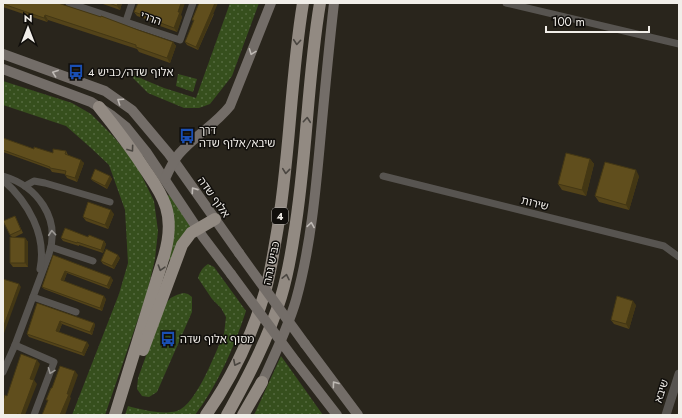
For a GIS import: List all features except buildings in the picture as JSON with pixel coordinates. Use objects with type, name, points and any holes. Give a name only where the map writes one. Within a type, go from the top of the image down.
[{"type":"highway","name":"כביש גהה","points":[[206,415],[238,359],[258,310],[268,278],[280,215],[286,171],[298,35],[303,3]]},
{"type":"highway","name":"כביש גהה","points":[[227,415],[254,367],[279,303],[285,282],[300,194],[315,37],[320,3]]},
{"type":"highway","points":[[99,107],[113,124],[153,182],[163,200],[169,222],[169,237],[164,256],[115,415]]},
{"type":"highway","points":[[119,415],[185,239],[191,233],[215,219]]},
{"type":"highway","points":[[243,415],[262,382]]},
{"type":"main road","points":[[165,179],[179,154],[222,116],[230,106],[271,3]]},
{"type":"main road","points":[[248,415],[276,352],[296,301],[304,263],[317,174],[334,3]]},
{"type":"main road","name":"אלוף שדה","points":[[3,54],[105,91],[132,110],[174,161],[239,253],[358,415]]},
{"type":"main road","points":[[3,69],[76,96],[99,107],[126,127],[144,148],[230,274],[337,415]]},
{"type":"main road","points":[[164,148],[175,148],[194,140]]},
{"type":"main road","points":[[320,393],[332,415]]},
{"type":"street","name":"הררי","points":[[71,3],[180,40],[193,3]]},
{"type":"street","points":[[126,21],[132,3]]},
{"type":"street","points":[[506,3],[679,44]]},
{"type":"street","points":[[3,176],[13,179],[32,191],[40,201],[50,221],[52,232],[51,247],[15,345],[3,372]]},
{"type":"street","name":"שירות","points":[[383,176],[664,246],[679,258]]},
{"type":"street","points":[[3,180],[14,189],[23,201],[36,227],[41,257],[33,297]]},
{"type":"street","points":[[25,186],[34,181],[45,183],[110,202]]},
{"type":"street","points":[[51,247],[93,261]]},
{"type":"street","points":[[33,297],[76,312]]},
{"type":"street","points":[[15,345],[54,362],[34,415]]},
{"type":"street","name":"שיבא","points":[[666,415],[679,374]]},
{"type":"green space","points":[[230,3],[259,3],[232,76],[210,104],[199,108],[184,108],[148,93],[128,73],[164,88],[196,98]]},
{"type":"green space","points":[[178,74],[197,79],[193,92],[176,86]]},
{"type":"green space","points":[[3,81],[72,103],[91,114],[113,136],[136,164],[154,201],[158,231],[155,259],[147,293],[105,415],[72,415],[119,294],[128,263],[125,210],[109,165],[66,126],[3,105]]},
{"type":"green space","points":[[170,195],[192,227],[172,261],[166,259],[165,196]]},
{"type":"green space","points":[[208,264],[214,267],[246,311],[231,352],[211,391],[195,415],[125,415],[128,406],[159,412],[177,411],[192,399],[205,377],[224,334],[226,317],[198,278],[204,267]]},
{"type":"green space","points":[[184,293],[192,297],[192,312],[157,392],[149,397],[142,396],[137,389],[138,378],[164,306],[172,297]]},
{"type":"green space","points":[[281,356],[323,415],[254,415]]},
{"type":"place","name":"אלוף שדה/כביש 4","points":[[76,72]]},
{"type":"place","name":"דרך שיבא/אלוף שדה","points":[[187,136]]},
{"type":"place","name":"מסוף אלוף שדה","points":[[168,339]]}]
